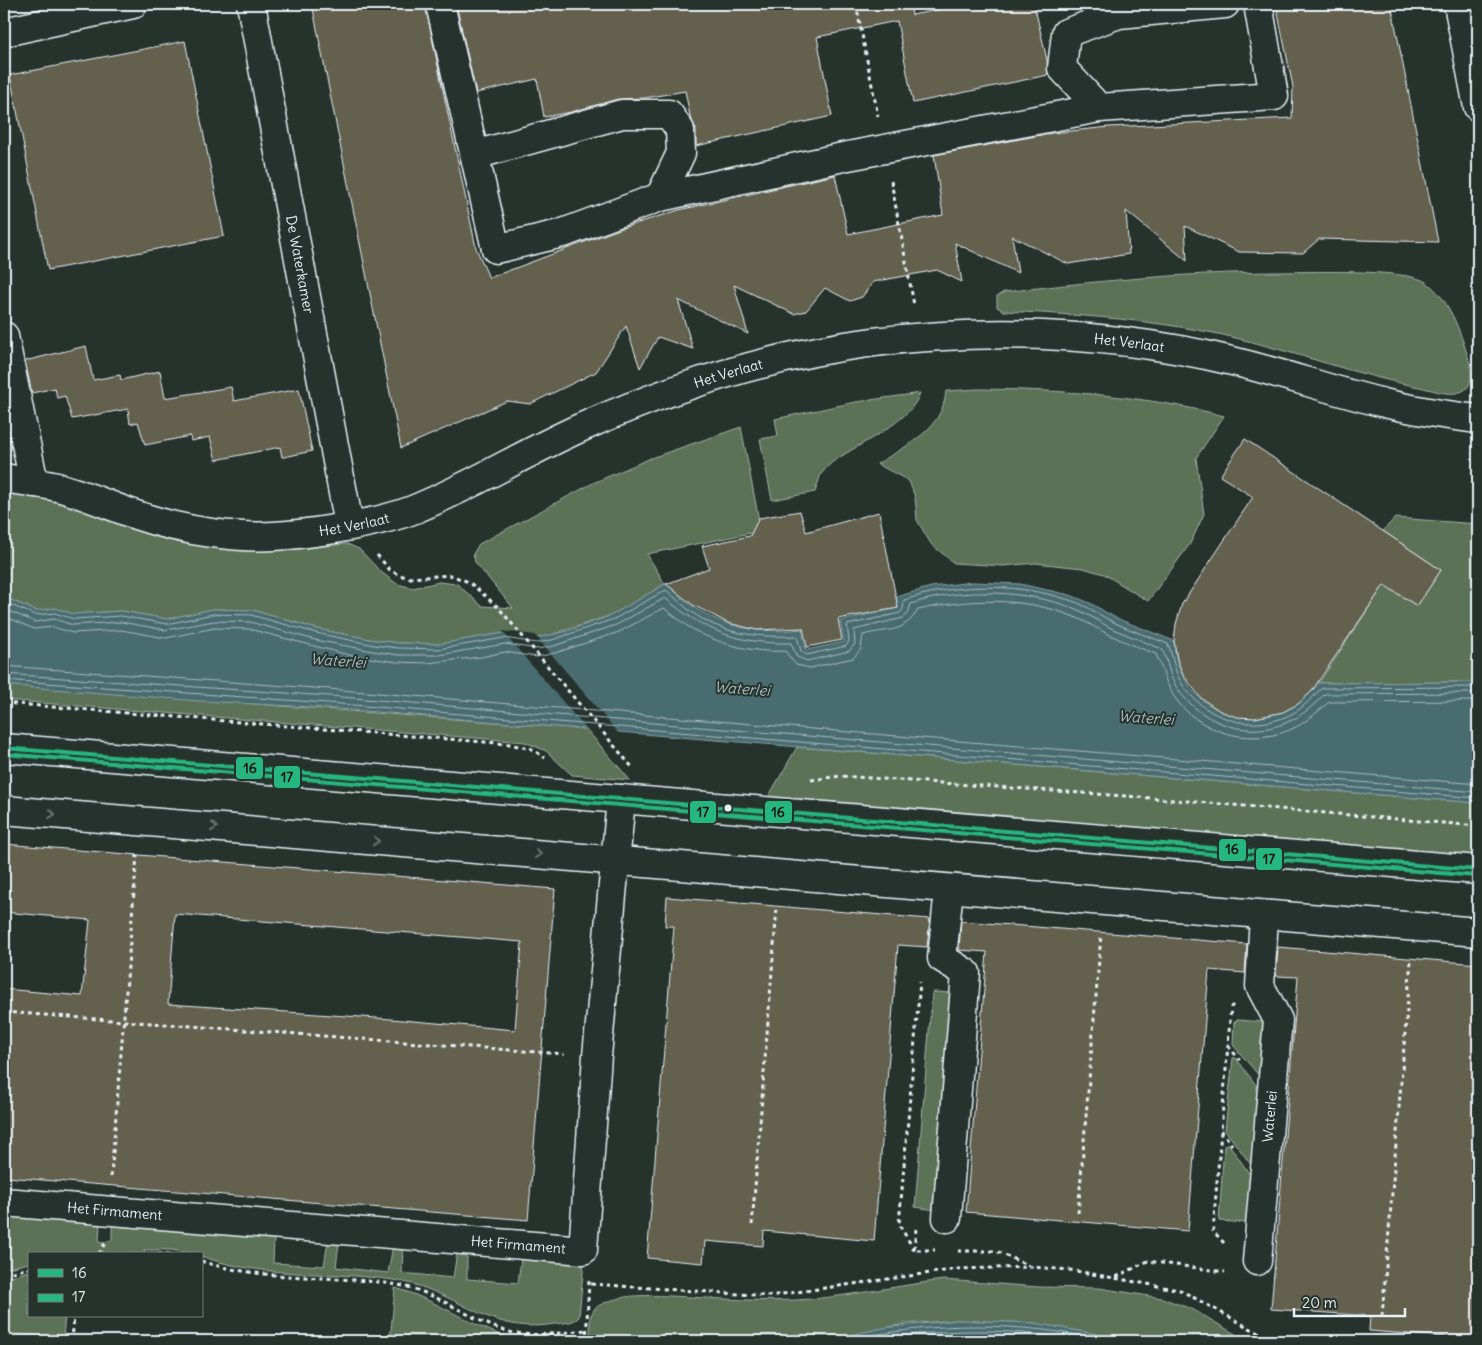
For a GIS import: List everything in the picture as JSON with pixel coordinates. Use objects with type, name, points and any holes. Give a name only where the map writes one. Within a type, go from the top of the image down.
[{"type":"street","points":[[4,32],[133,4]]},
{"type":"street","name":"De Waterkamer","points":[[251,4],[349,525]]},
{"type":"street","points":[[440,4],[496,249],[563,233],[660,197],[844,156],[1099,108],[1274,96],[1258,4]]},
{"type":"street","points":[[1099,108],[1062,68],[1066,34],[1119,14],[1225,4]]},
{"type":"street","points":[[1458,4],[1478,107]]},
{"type":"street","points":[[475,155],[622,114],[669,114],[680,130],[681,153],[660,197]]},
{"type":"street","name":"Het Verlaat","points":[[4,478],[57,487],[154,521],[207,532],[286,536],[349,525],[411,511],[467,486],[586,425],[646,401],[718,376],[832,349],[920,337],[1019,334],[1104,339],[1143,344],[1230,360],[1382,403],[1478,419]]},
{"type":"street","points":[[4,336],[34,483]]},
{"type":"street","points":[[4,748],[1478,870]]},
{"type":"street","name":"Het Firmament","points":[[4,1202],[583,1250],[597,1056],[621,799]]},
{"type":"street","points":[[4,810],[1264,916],[1478,932]]},
{"type":"street","points":[[947,1218],[966,973],[942,958],[949,889]]},
{"type":"street","points":[[1260,986],[1264,916]]},
{"type":"street","name":"Waterlei","points":[[1253,1264],[1278,1020],[1260,986]]},
{"type":"path","points":[[349,525],[390,570],[411,578],[440,574],[460,578],[498,608],[628,761]]},
{"type":"path","points":[[4,703],[508,744],[532,749],[548,761]]},
{"type":"path","points":[[803,783],[825,776],[841,776],[1149,798],[1478,826]]},
{"type":"path","points":[[107,1210],[140,821]]},
{"type":"path","points":[[752,1225],[779,874]]},
{"type":"path","points":[[1078,1213],[1104,902]]},
{"type":"path","points":[[1382,1316],[1414,927]]},
{"type":"path","points":[[914,1250],[899,1224],[921,980],[942,958]]},
{"type":"path","points":[[1115,1277],[1148,1261],[1241,1275],[1253,1264],[1213,1231],[1231,1007],[1260,986]]},
{"type":"path","points":[[4,1012],[597,1056]]},
{"type":"path","points":[[583,1250],[590,1262],[586,1341]]},
{"type":"path","points":[[202,1261],[256,1272],[400,1285],[427,1294],[500,1329],[526,1335],[586,1330]]},
{"type":"path","points":[[588,1284],[769,1296],[958,1270],[1032,1267],[1115,1277],[1180,1290],[1255,1331],[1278,1341]]},
{"type":"path","points":[[4,1274],[28,1268]]},
{"type":"path","points":[[72,1341],[74,1318]]},
{"type":"green space","points":[[1329,271],[1376,273],[1415,278],[1426,282],[1441,297],[1453,316],[1469,362],[1470,384],[1467,388],[1456,393],[1442,393],[1207,332],[1121,319],[1004,311],[997,307],[997,296],[1004,292],[1138,278]]},
{"type":"green space","points":[[978,389],[1071,392],[1133,398],[1224,416],[1196,458],[1204,514],[1190,544],[1148,601],[1104,574],[1083,568],[1035,563],[1004,566],[954,563],[931,544],[917,520],[915,497],[909,481],[877,464],[911,443],[931,426],[943,405],[946,391]]},
{"type":"green space","points":[[920,393],[914,404],[894,424],[830,464],[821,474],[815,492],[772,500],[760,439],[778,436],[775,419],[856,402]]},
{"type":"green space","points":[[741,427],[761,531],[647,554],[665,584],[612,615],[551,635],[537,638],[504,633],[439,644],[399,643],[317,629],[252,610],[213,609],[167,619],[121,611],[73,614],[55,608],[37,611],[4,597],[4,491],[53,499],[131,527],[265,548],[287,549],[347,544],[359,549],[381,572],[397,584],[413,588],[439,582],[457,584],[482,606],[513,608],[475,562],[473,554],[479,544],[593,483],[651,458]]},
{"type":"green space","points":[[1395,518],[1478,524],[1478,682],[1319,683],[1384,585],[1417,606],[1441,570],[1383,531]]},
{"type":"green space","points":[[4,685],[586,729],[630,780],[572,775],[546,751],[525,742],[4,700]]},
{"type":"green space","points":[[797,747],[1478,803],[1478,859],[766,801]]},
{"type":"green space","points":[[932,993],[953,993],[936,1210],[915,1207]]},
{"type":"green space","points":[[1237,1020],[1263,1022],[1265,1025],[1261,1078],[1233,1045],[1234,1023]]},
{"type":"green space","points":[[1233,1058],[1236,1058],[1261,1092],[1252,1166],[1225,1130]]},
{"type":"green space","points":[[1228,1143],[1253,1179],[1248,1223],[1219,1221],[1224,1146]]},
{"type":"green space","points":[[4,1213],[100,1221],[99,1243],[112,1240],[112,1222],[274,1238],[273,1263],[324,1266],[328,1241],[339,1243],[336,1267],[388,1273],[393,1246],[403,1248],[402,1273],[453,1278],[457,1252],[467,1254],[467,1279],[518,1283],[521,1258],[584,1261],[579,1317],[565,1323],[534,1326],[516,1325],[499,1321],[437,1293],[403,1282],[355,1276],[258,1269],[219,1262],[202,1256],[202,1252],[144,1250],[144,1252],[28,1252],[28,1263],[4,1269]]},
{"type":"green space","points":[[28,1271],[28,1318],[65,1318],[63,1338],[4,1333],[4,1278]]},
{"type":"green space","points":[[944,1280],[1039,1287],[1099,1288],[1162,1298],[1194,1310],[1247,1341],[1134,1341],[1034,1323],[958,1320],[905,1324],[821,1341],[590,1341],[590,1317],[595,1308],[603,1303],[630,1296],[794,1300],[845,1295]]},
{"type":"green space","points":[[395,1288],[428,1300],[490,1331],[523,1341],[390,1341]]},
{"type":"water","points":[[973,582],[1020,584],[1070,595],[1090,603],[1116,618],[1174,641],[1179,668],[1192,689],[1210,705],[1231,714],[1254,717],[1278,713],[1300,702],[1319,683],[1478,682],[1478,803],[328,708],[200,701],[4,685],[4,597],[36,611],[55,608],[73,614],[121,611],[167,619],[213,609],[252,610],[317,629],[375,640],[439,644],[504,633],[537,638],[568,631],[612,615],[667,583],[680,597],[695,608],[728,624],[764,630],[802,629],[806,650],[844,642],[840,621],[898,608],[896,597],[931,587]]},
{"type":"water","points":[[958,1320],[1034,1323],[1134,1341],[821,1341],[883,1328]]},
{"type":"pier","points":[[502,631],[535,635],[620,735],[588,731]]},
{"type":"building","points":[[312,4],[425,4],[476,248],[489,278],[622,228],[679,210],[835,175],[848,234],[943,215],[934,155],[1052,133],[1109,127],[1292,118],[1293,87],[1276,4],[1391,4],[1438,242],[1319,239],[1303,253],[1239,252],[1185,226],[1187,261],[1126,211],[1129,254],[1068,264],[1012,236],[1018,273],[955,243],[962,282],[937,270],[873,282],[862,297],[850,301],[825,288],[806,311],[794,314],[734,285],[748,334],[678,300],[693,349],[658,337],[640,368],[626,326],[596,372],[530,404],[507,401],[401,448]]},
{"type":"building","points":[[456,4],[910,4],[912,15],[968,4],[1034,4],[1047,60],[1048,75],[913,103],[897,21],[817,37],[832,116],[696,146],[696,129],[690,116],[685,91],[645,98],[618,99],[571,112],[544,117],[537,79],[476,93]]},
{"type":"building","points":[[185,41],[224,236],[48,270],[10,75]]},
{"type":"building","points":[[86,346],[93,380],[120,375],[121,380],[160,371],[165,398],[231,387],[234,401],[299,389],[312,451],[282,457],[280,447],[216,460],[210,437],[191,441],[190,436],[145,445],[138,422],[130,424],[128,409],[72,419],[65,396],[57,398],[55,388],[32,393],[25,361]]},
{"type":"building","points":[[1245,439],[1441,570],[1417,606],[1384,585],[1311,692],[1298,704],[1283,712],[1255,718],[1237,717],[1220,711],[1201,698],[1183,675],[1177,659],[1174,641],[1176,624],[1182,604],[1253,497],[1220,476]]},
{"type":"building","points":[[800,511],[806,532],[879,512],[898,608],[838,619],[842,640],[807,647],[803,628],[757,630],[728,623],[693,605],[666,584],[709,568],[702,546],[750,536],[759,518]]},
{"type":"building","points":[[4,844],[555,889],[528,1220],[6,1177],[7,1165],[4,1165],[4,989],[82,996],[90,920],[4,912]],"holes":[[[175,914],[522,942],[515,1030],[391,1019],[168,1004]]]},
{"type":"building","points":[[667,897],[930,919],[927,947],[898,945],[874,1241],[764,1231],[763,1246],[705,1241],[703,1263],[647,1258],[674,926],[665,926]]},
{"type":"building","points":[[961,921],[1247,944],[1245,973],[1209,970],[1188,1231],[966,1212],[987,952],[959,950]]},
{"type":"building","points":[[1278,947],[1478,964],[1478,1341],[1446,1341],[1446,1337],[1369,1331],[1370,1316],[1271,1309],[1298,977],[1276,976]]},
{"type":"transit line","name":"16","points":[[4,748],[1478,870]]},
{"type":"transit line","name":"17","points":[[4,754],[1477,876]]}]
